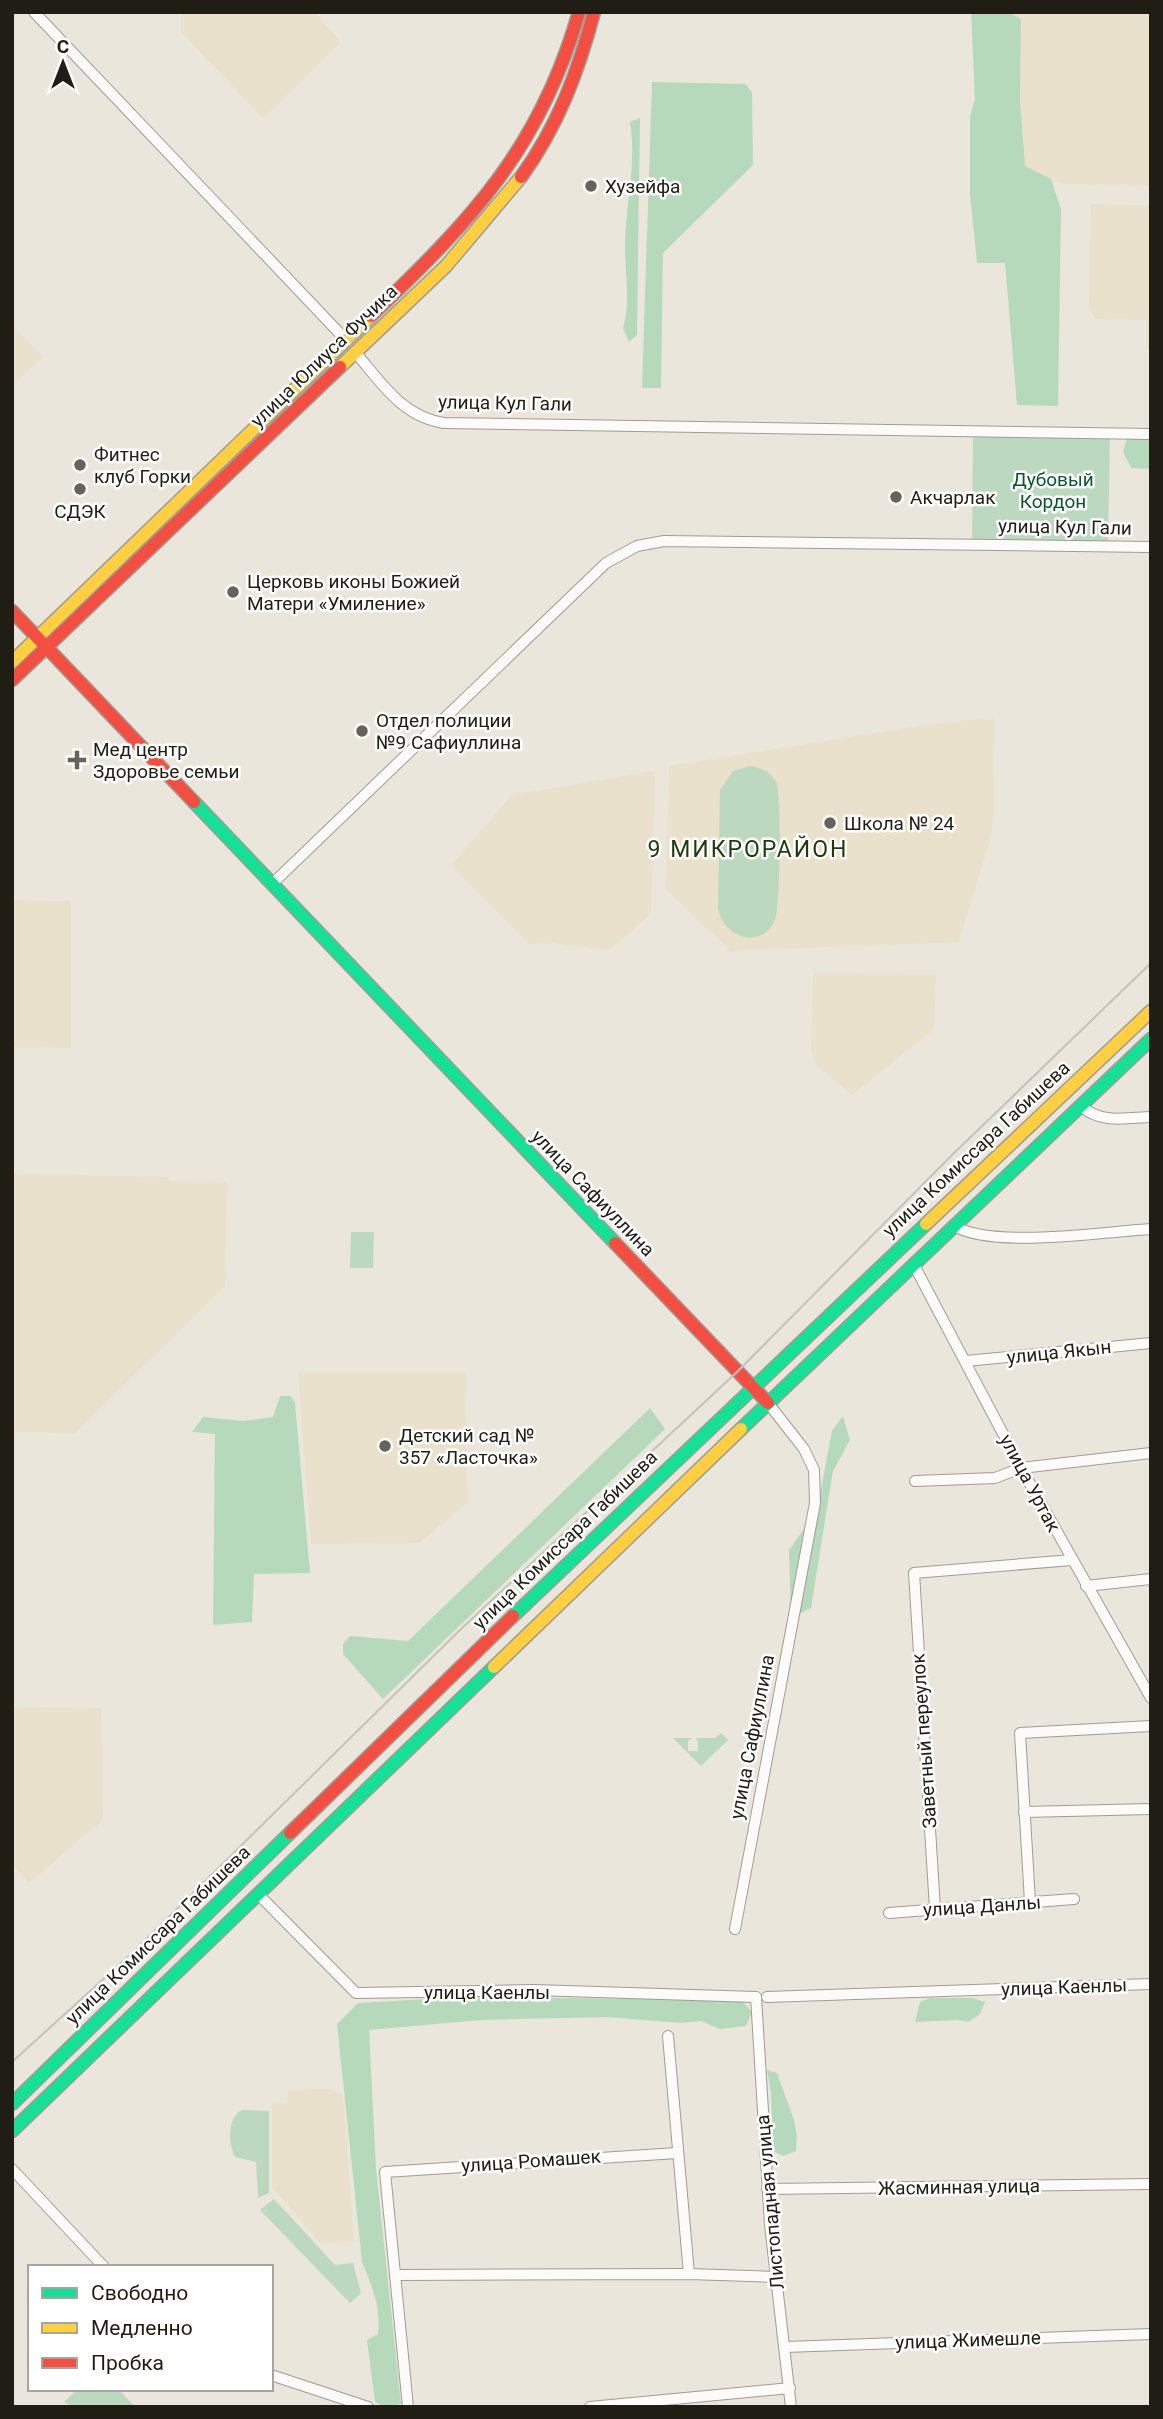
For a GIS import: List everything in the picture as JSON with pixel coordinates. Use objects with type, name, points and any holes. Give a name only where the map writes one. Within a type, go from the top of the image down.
[{"type":"street","name":"улица Кул Гали","points":[[34,12],[351,346],[408,412],[426,420],[444,423],[1151,434]]},
{"type":"street","name":"улица Юлиуса Фучика","points":[[351,346],[494,190],[544,115],[571,45],[579,12]]},
{"type":"street","name":"улица Юлиуса Фучика","points":[[12,680],[43,643],[351,346],[460,249],[508,196],[540,151],[578,71],[594,12]]},
{"type":"street","name":"улица Кул Гали","points":[[272,884],[606,563],[637,546],[664,541],[1151,547]]},
{"type":"street","name":"улица Сафиуллина","points":[[12,611],[768,1403],[804,1449],[814,1470],[815,1503],[735,1929]]},
{"type":"street","name":"улица Юлиуса Фучика","points":[[12,662],[43,643]]},
{"type":"street","name":"улица Комиссара Габишева","points":[[12,2104],[751,1388],[1151,1011]]},
{"type":"street","name":"улица Комиссара Габишева","points":[[14,2125],[259,1895],[768,1403],[1151,1039]]},
{"type":"street","points":[[1081,1106],[1093,1116],[1107,1119],[1151,1117]]},
{"type":"street","points":[[954,1226],[971,1236],[1008,1238],[1151,1229]]},
{"type":"street","name":"улица Уртак","points":[[914,1265],[1021,1468],[1151,1698]]},
{"type":"street","name":"улица Якын","points":[[966,1361],[1151,1343]]},
{"type":"street","points":[[915,1482],[995,1478],[1021,1468],[1151,1453]]},
{"type":"street","name":"Заветный переулок","points":[[934,1909],[914,1573],[1072,1560]]},
{"type":"street","points":[[1086,1586],[1151,1579]]},
{"type":"street","points":[[1030,1902],[1020,1733],[1151,1726]]},
{"type":"street","points":[[1024,1812],[1151,1809]]},
{"type":"street","name":"улица Каенлы","points":[[259,1895],[356,1993],[534,1990],[756,1997]]},
{"type":"street","name":"улица Данлы","points":[[889,1913],[1074,1899]]},
{"type":"street","name":"улица Каенлы","points":[[767,1997],[1151,1984]]},
{"type":"street","name":"Листопадная улица","points":[[756,1997],[767,2189],[792,2407]]},
{"type":"street","points":[[668,2036],[689,2274]]},
{"type":"street","name":"улица Ромашек","points":[[396,2275],[385,2172],[677,2153]]},
{"type":"street","points":[[12,2169],[102,2265]]},
{"type":"street","name":"Жасминная улица","points":[[767,2189],[1151,2185]]},
{"type":"street","points":[[408,2407],[396,2275],[689,2274],[776,2277]]},
{"type":"street","name":"улица Жимешле","points":[[785,2347],[1151,2334]]},
{"type":"street","points":[[273,2376],[369,2407]]},
{"type":"street","points":[[592,2407],[790,2388]]},
{"type":"shaded area","points":[[181,12],[315,12],[341,42],[263,119],[181,32]]},
{"type":"shaded area","points":[[1008,12],[1151,12],[1151,186],[1061,184],[1025,167],[1020,100],[1021,19]]},
{"type":"shaded area","points":[[1091,204],[1151,205],[1151,350],[1146,350],[1146,320],[1095,319],[1089,308]]},
{"type":"shaded area","points":[[12,325],[43,357],[12,386]]},
{"type":"shaded area","name":"Школа № 24","points":[[993,718],[994,810],[991,837],[959,942],[730,951],[666,890],[669,766],[931,724]]},
{"type":"shaded area","points":[[655,771],[651,914],[608,951],[553,943],[529,944],[451,865],[512,795]]},
{"type":"shaded area","points":[[12,900],[71,901],[71,1048],[12,1047]]},
{"type":"shaded area","points":[[813,973],[936,974],[934,1029],[852,1095],[816,1065],[811,1052]]},
{"type":"shaded area","points":[[12,1174],[166,1177],[172,1181],[227,1182],[225,1286],[76,1433],[12,1432]]},
{"type":"shaded area","name":"Детский сад № 357 «Ласточка»","points":[[298,1372],[465,1372],[467,1503],[419,1543],[311,1544]]},
{"type":"shaded area","points":[[12,1707],[101,1708],[103,1820],[29,1883],[12,1866]]},
{"type":"shaded area","points":[[330,2089],[343,2094],[354,2242],[320,2243],[272,2187],[272,2103],[287,2103],[288,2090]]},
{"type":"green space","points":[[971,12],[1008,12],[1021,19],[1020,100],[1025,166],[1051,179],[1061,209],[1058,406],[1017,405],[1005,263],[977,263],[970,195],[970,117],[975,99]]},
{"type":"green space","points":[[652,82],[745,84],[752,92],[753,165],[663,253],[661,388],[642,388]]},
{"type":"green space","points":[[640,118],[637,335],[629,342],[623,328],[627,309],[625,247],[632,153],[630,122]]},
{"type":"green space","name":"Дубовый Кордон","points":[[973,431],[1110,435],[1108,546],[972,545]]},
{"type":"green space","points":[[1127,438],[1151,439],[1151,469],[1131,468],[1123,452]]},
{"type":"green space","points":[[750,766],[765,771],[776,782],[780,827],[775,920],[769,930],[752,937],[734,933],[721,918],[718,908],[720,790],[733,771]]},
{"type":"green space","points":[[351,1232],[374,1232],[373,1268],[350,1268]]},
{"type":"green space","points":[[280,1396],[290,1396],[295,1402],[310,1573],[254,1574],[252,1622],[213,1625],[215,1434],[192,1432],[203,1417],[242,1421],[273,1417]]},
{"type":"green space","points":[[650,1408],[665,1429],[383,1699],[343,1654],[343,1644],[350,1636],[408,1641]]},
{"type":"green space","points":[[843,1416],[850,1440],[833,1471],[811,1608],[791,1618],[789,1550],[817,1510],[832,1431]]},
{"type":"green space","points":[[721,1733],[728,1740],[701,1766],[673,1738],[692,1738],[688,1741],[688,1751],[698,1751],[698,1741],[695,1738],[715,1738]]},
{"type":"green space","points":[[462,1997],[741,2000],[752,2012],[746,2026],[720,2029],[701,2021],[681,2023],[607,2017],[481,2020],[369,2030],[376,2168],[401,2404],[385,2407],[375,2402],[367,2340],[378,2334],[378,2315],[362,2262],[337,2024],[358,2003]]},
{"type":"green space","points":[[930,1998],[973,1998],[985,2002],[980,2014],[968,2022],[915,2022],[920,2002]]},
{"type":"green space","points":[[767,2070],[777,2073],[797,2136],[796,2151],[783,2156],[773,2151],[771,2092]]},
{"type":"green space","points":[[242,2110],[269,2111],[269,2193],[258,2198],[256,2162],[235,2157],[231,2145],[231,2125],[237,2113]]},
{"type":"green space","points":[[274,2199],[335,2265],[353,2263],[361,2293],[350,2303],[260,2210]]},
{"type":"green space","points":[[76,2391],[120,2391],[135,2407],[74,2407],[64,2402]]},
{"type":"tram line","points":[[12,2062],[132,1953],[462,1628],[737,1372],[952,1155],[1151,963]]},
{"type":"traffic: fast","points":[[194,802],[615,1243]]},
{"type":"traffic: fast","points":[[741,1429],[1151,1039]]},
{"type":"traffic: fast","points":[[513,1616],[926,1224]]},
{"type":"traffic: fast","points":[[12,2131],[494,1667]]},
{"type":"traffic: fast","points":[[12,2104],[290,1833]]},
{"type":"traffic: slow","points":[[340,367],[446,266],[521,177]]},
{"type":"traffic: slow","points":[[12,662],[371,316]]},
{"type":"traffic: slow","points":[[926,1224],[1151,1011]]},
{"type":"traffic: slow","points":[[494,1667],[741,1429]]},
{"type":"traffic: jam","points":[[371,316],[440,247],[498,179],[544,104],[563,60],[579,12]]},
{"type":"traffic: jam","points":[[521,177],[546,138],[565,98],[594,12]]},
{"type":"traffic: jam","points":[[12,680],[340,367]]},
{"type":"traffic: jam","points":[[12,611],[194,802]]},
{"type":"traffic: jam","points":[[615,1243],[768,1403]]},
{"type":"traffic: jam","points":[[290,1833],[513,1616]]},
{"type":"place","name":"Хузейфа","points":[[591,186]]},
{"type":"place","name":"Фитнес клуб Горки","points":[[80,465]]},
{"type":"place","name":"СДЭК","points":[[80,489]]},
{"type":"place","name":"Акчарлак","points":[[896,497]]},
{"type":"place","name":"Церковь иконы Божией Матери «Умиление»","points":[[233,592]]},
{"type":"place","name":"Отдел полиции №9 Сафиуллина","points":[[362,731]]},
{"type":"place","name":"Мед центр Здоровье семьи","points":[[77,760]]},
{"type":"place","name":"Школа № 24","points":[[830,823]]},
{"type":"place","name":"Детский сад № 357 «Ласточка»","points":[[385,1446]]},
{"type":"district","name":"9 МИКРОРАЙОН","points":[[748,849]]}]
